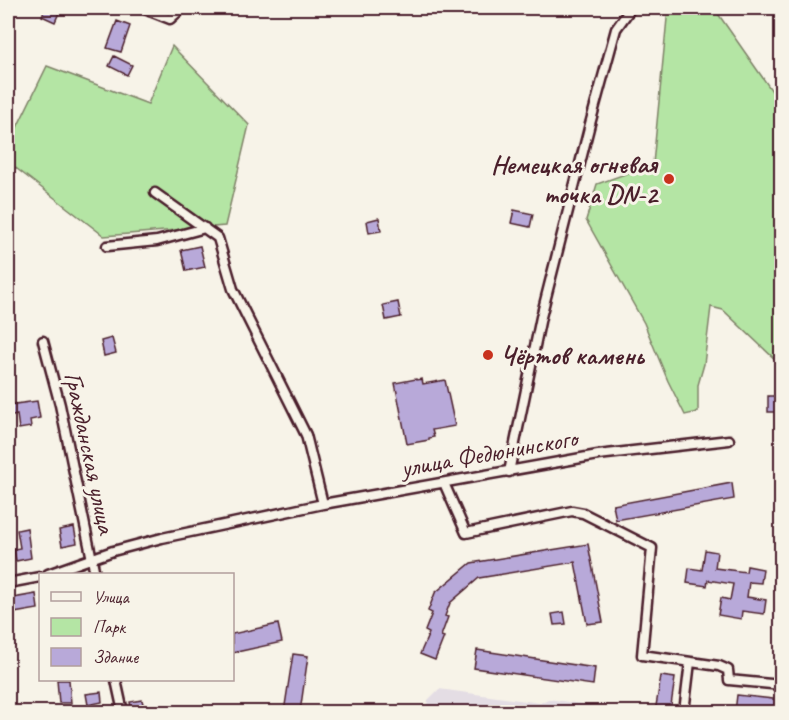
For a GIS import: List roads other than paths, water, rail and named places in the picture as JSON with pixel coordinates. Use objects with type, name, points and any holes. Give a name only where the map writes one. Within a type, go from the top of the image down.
[{"type":"street","points":[[142,8],[170,19],[182,8]]},
{"type":"street","points":[[509,472],[541,317],[590,124],[616,29],[631,8]]},
{"type":"street","points":[[155,193],[218,238],[233,289],[306,435],[323,504]]},
{"type":"street","points":[[107,246],[157,241],[205,228]]},
{"type":"street","name":"Гражданская улица","points":[[43,341],[60,405],[94,573]]},
{"type":"street","name":"улица Федюнинского","points":[[51,573],[162,538],[323,504],[598,455],[729,440]]},
{"type":"street","points":[[444,483],[466,533],[572,511],[583,513],[652,548],[642,655],[719,666],[728,670],[729,680],[782,685]]},
{"type":"street","points":[[8,583],[39,576]]},
{"type":"street","points":[[684,712],[690,662]]},
{"type":"street","points":[[116,681],[123,712]]},
{"type":"place","name":"Немецкая огневая точка DN-2","points":[[669,179]]},
{"type":"place","name":"Чёртов камень","points":[[488,355]]}]
